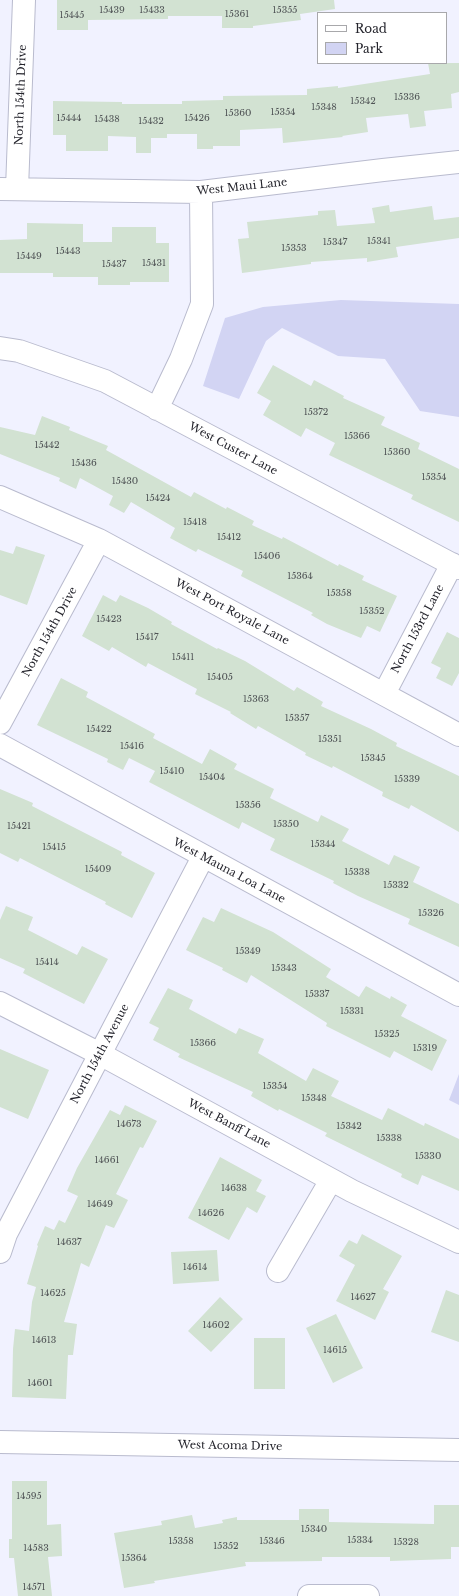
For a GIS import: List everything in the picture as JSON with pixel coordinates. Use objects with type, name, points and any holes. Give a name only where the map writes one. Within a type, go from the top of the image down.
[{"type":"street","name":"North 154th Drive","points":[[9,189],[24,0]]},
{"type":"street","name":"West Maui Lane","points":[[9,189],[201,192],[459,162]]},
{"type":"street","points":[[157,408],[181,359],[202,304],[201,192]]},
{"type":"street","name":"West Custer Lane","points":[[0,348],[26,353],[104,381],[455,566]]},
{"type":"street","name":"West Port Royale Lane","points":[[0,497],[99,540],[459,735]]},
{"type":"street","name":"North 154th Drive","points":[[0,723],[99,540]]},
{"type":"street","name":"North 153rd Lane","points":[[384,694],[455,566]]},
{"type":"street","name":"West Mauna Loa Lane","points":[[0,746],[459,995]]},
{"type":"street","name":"North 154th Avenue","points":[[0,1252],[6,1234],[203,857]]},
{"type":"street","name":"West Banff Lane","points":[[0,1003],[100,1054],[331,1180],[459,1242]]},
{"type":"street","points":[[278,1271],[331,1180]]},
{"type":"street","name":"West Acoma Drive","points":[[0,1442],[459,1450]]},
{"type":"street","points":[[309,1596],[368,1596]]},
{"type":"green space","points":[[341,300],[459,304],[459,417],[420,411],[385,359],[338,356],[282,328],[266,341],[239,399],[203,386],[225,318],[263,307]]},
{"type":"green space","points":[[459,1074],[459,1105],[449,1100]]},
{"type":"building","points":[[57,0],[334,0],[335,9],[300,14],[301,20],[253,26],[253,28],[222,28],[222,16],[168,16],[168,19],[88,20],[88,30],[57,30]]},
{"type":"building","points":[[459,63],[459,92],[451,94],[452,108],[424,111],[426,126],[410,128],[408,114],[366,118],[368,132],[342,136],[343,137],[283,143],[282,128],[240,130],[240,146],[213,146],[213,149],[197,149],[197,134],[167,134],[167,138],[151,138],[151,153],[136,153],[136,137],[108,136],[108,151],[66,151],[66,135],[53,135],[53,101],[122,102],[122,104],[182,104],[182,101],[223,100],[223,96],[307,95],[307,89],[338,86],[338,88],[430,74],[428,64]]},
{"type":"building","points":[[389,205],[390,212],[432,206],[434,220],[459,217],[459,238],[396,247],[398,257],[367,262],[367,258],[311,262],[311,264],[242,273],[238,239],[249,238],[247,222],[318,215],[318,211],[335,210],[337,226],[375,223],[372,208]]},
{"type":"building","points":[[27,223],[83,224],[83,242],[112,242],[112,227],[156,227],[156,243],[169,243],[169,282],[130,282],[130,285],[98,285],[98,277],[53,277],[53,273],[0,273],[0,240],[27,239]]},
{"type":"building","points":[[273,365],[311,386],[314,380],[344,396],[343,398],[385,417],[381,425],[420,443],[418,449],[459,469],[459,522],[411,499],[413,495],[329,455],[335,443],[306,428],[301,437],[263,415],[271,401],[257,393]]},
{"type":"building","points":[[42,416],[70,427],[69,430],[108,446],[106,450],[191,497],[194,492],[226,509],[227,507],[254,521],[252,525],[282,539],[283,537],[338,566],[339,564],[364,576],[362,580],[397,596],[380,632],[367,626],[361,638],[327,624],[311,615],[313,613],[241,576],[243,571],[198,549],[196,552],[170,538],[175,528],[131,502],[124,513],[109,505],[113,496],[80,478],[76,489],[59,481],[60,478],[0,454],[0,427],[35,435]]},
{"type":"building","points":[[16,546],[45,555],[27,605],[0,595],[0,550],[13,554]]},
{"type":"building","points":[[103,595],[116,602],[120,595],[148,608],[172,622],[171,624],[217,649],[218,648],[245,661],[294,691],[297,687],[323,702],[321,706],[371,729],[397,743],[396,746],[459,776],[459,832],[411,805],[409,809],[382,796],[383,792],[333,766],[332,768],[305,755],[306,753],[258,726],[256,729],[230,713],[231,712],[195,694],[197,689],[148,663],[146,667],[112,647],[109,651],[82,636]]},
{"type":"building","points":[[447,632],[459,638],[459,673],[452,686],[436,678],[441,668],[431,663]]},
{"type":"building","points":[[61,678],[88,692],[86,697],[155,734],[153,738],[202,764],[210,749],[237,764],[234,769],[274,789],[270,798],[318,822],[321,815],[349,829],[342,841],[389,865],[394,855],[420,867],[413,882],[459,904],[459,947],[408,924],[410,919],[358,896],[333,883],[334,881],[270,850],[275,839],[242,822],[239,829],[149,782],[155,771],[129,758],[123,770],[107,762],[108,759],[37,725]]},
{"type":"building","points":[[0,789],[33,803],[32,806],[122,852],[121,855],[155,873],[132,918],[105,904],[106,902],[20,858],[18,862],[0,853]]},
{"type":"building","points":[[6,906],[33,917],[28,930],[77,955],[82,946],[108,959],[84,1004],[23,973],[25,969],[0,958],[0,920]]},
{"type":"building","points":[[221,908],[273,932],[331,969],[326,977],[359,997],[366,986],[390,999],[391,996],[407,1005],[401,1016],[447,1040],[432,1071],[394,1051],[390,1058],[326,1026],[327,1023],[251,975],[247,983],[222,970],[223,968],[186,950],[203,917],[214,922]]},
{"type":"building","points":[[168,988],[193,1000],[189,1009],[236,1034],[239,1028],[264,1039],[258,1053],[306,1081],[313,1068],[339,1081],[331,1096],[382,1120],[388,1108],[424,1126],[425,1123],[459,1139],[459,1191],[422,1175],[418,1185],[401,1177],[402,1174],[325,1136],[327,1133],[279,1109],[278,1111],[251,1096],[253,1092],[178,1057],[180,1054],[153,1040],[159,1028],[149,1023]]},
{"type":"building","points":[[0,1049],[49,1070],[28,1119],[0,1107]]},
{"type":"building","points":[[125,1105],[157,1121],[143,1148],[140,1147],[116,1194],[128,1200],[114,1228],[106,1225],[89,1267],[81,1263],[64,1322],[77,1324],[73,1355],[68,1355],[66,1399],[12,1397],[15,1329],[29,1331],[32,1302],[36,1287],[27,1284],[38,1246],[37,1245],[45,1226],[54,1230],[59,1220],[65,1223],[78,1196],[67,1191],[77,1168],[110,1110],[120,1115]]},
{"type":"building","points":[[220,1157],[262,1180],[256,1191],[266,1196],[257,1213],[247,1207],[229,1240],[188,1218]]},
{"type":"building","points":[[362,1234],[402,1256],[383,1289],[389,1292],[375,1320],[336,1301],[355,1265],[339,1256],[349,1240],[357,1244]]},
{"type":"building","points":[[217,1250],[219,1281],[173,1284],[171,1252]]},
{"type":"building","points":[[446,1290],[459,1295],[459,1342],[431,1332]]},
{"type":"building","points":[[220,1297],[243,1319],[211,1352],[188,1331]]},
{"type":"building","points":[[336,1314],[363,1368],[333,1383],[306,1328]]},
{"type":"building","points":[[254,1338],[285,1338],[285,1389],[254,1389]]},
{"type":"building","points":[[12,1481],[47,1481],[47,1525],[61,1524],[62,1556],[48,1557],[52,1596],[18,1596],[14,1558],[9,1558],[9,1539],[12,1539]]},
{"type":"building","points":[[434,1505],[459,1505],[459,1547],[451,1547],[451,1559],[390,1561],[390,1557],[322,1557],[322,1561],[245,1562],[246,1566],[154,1581],[155,1583],[124,1588],[114,1533],[162,1525],[161,1521],[192,1515],[195,1528],[223,1523],[222,1520],[237,1517],[237,1520],[299,1520],[299,1509],[329,1509],[329,1522],[434,1524]]}]
